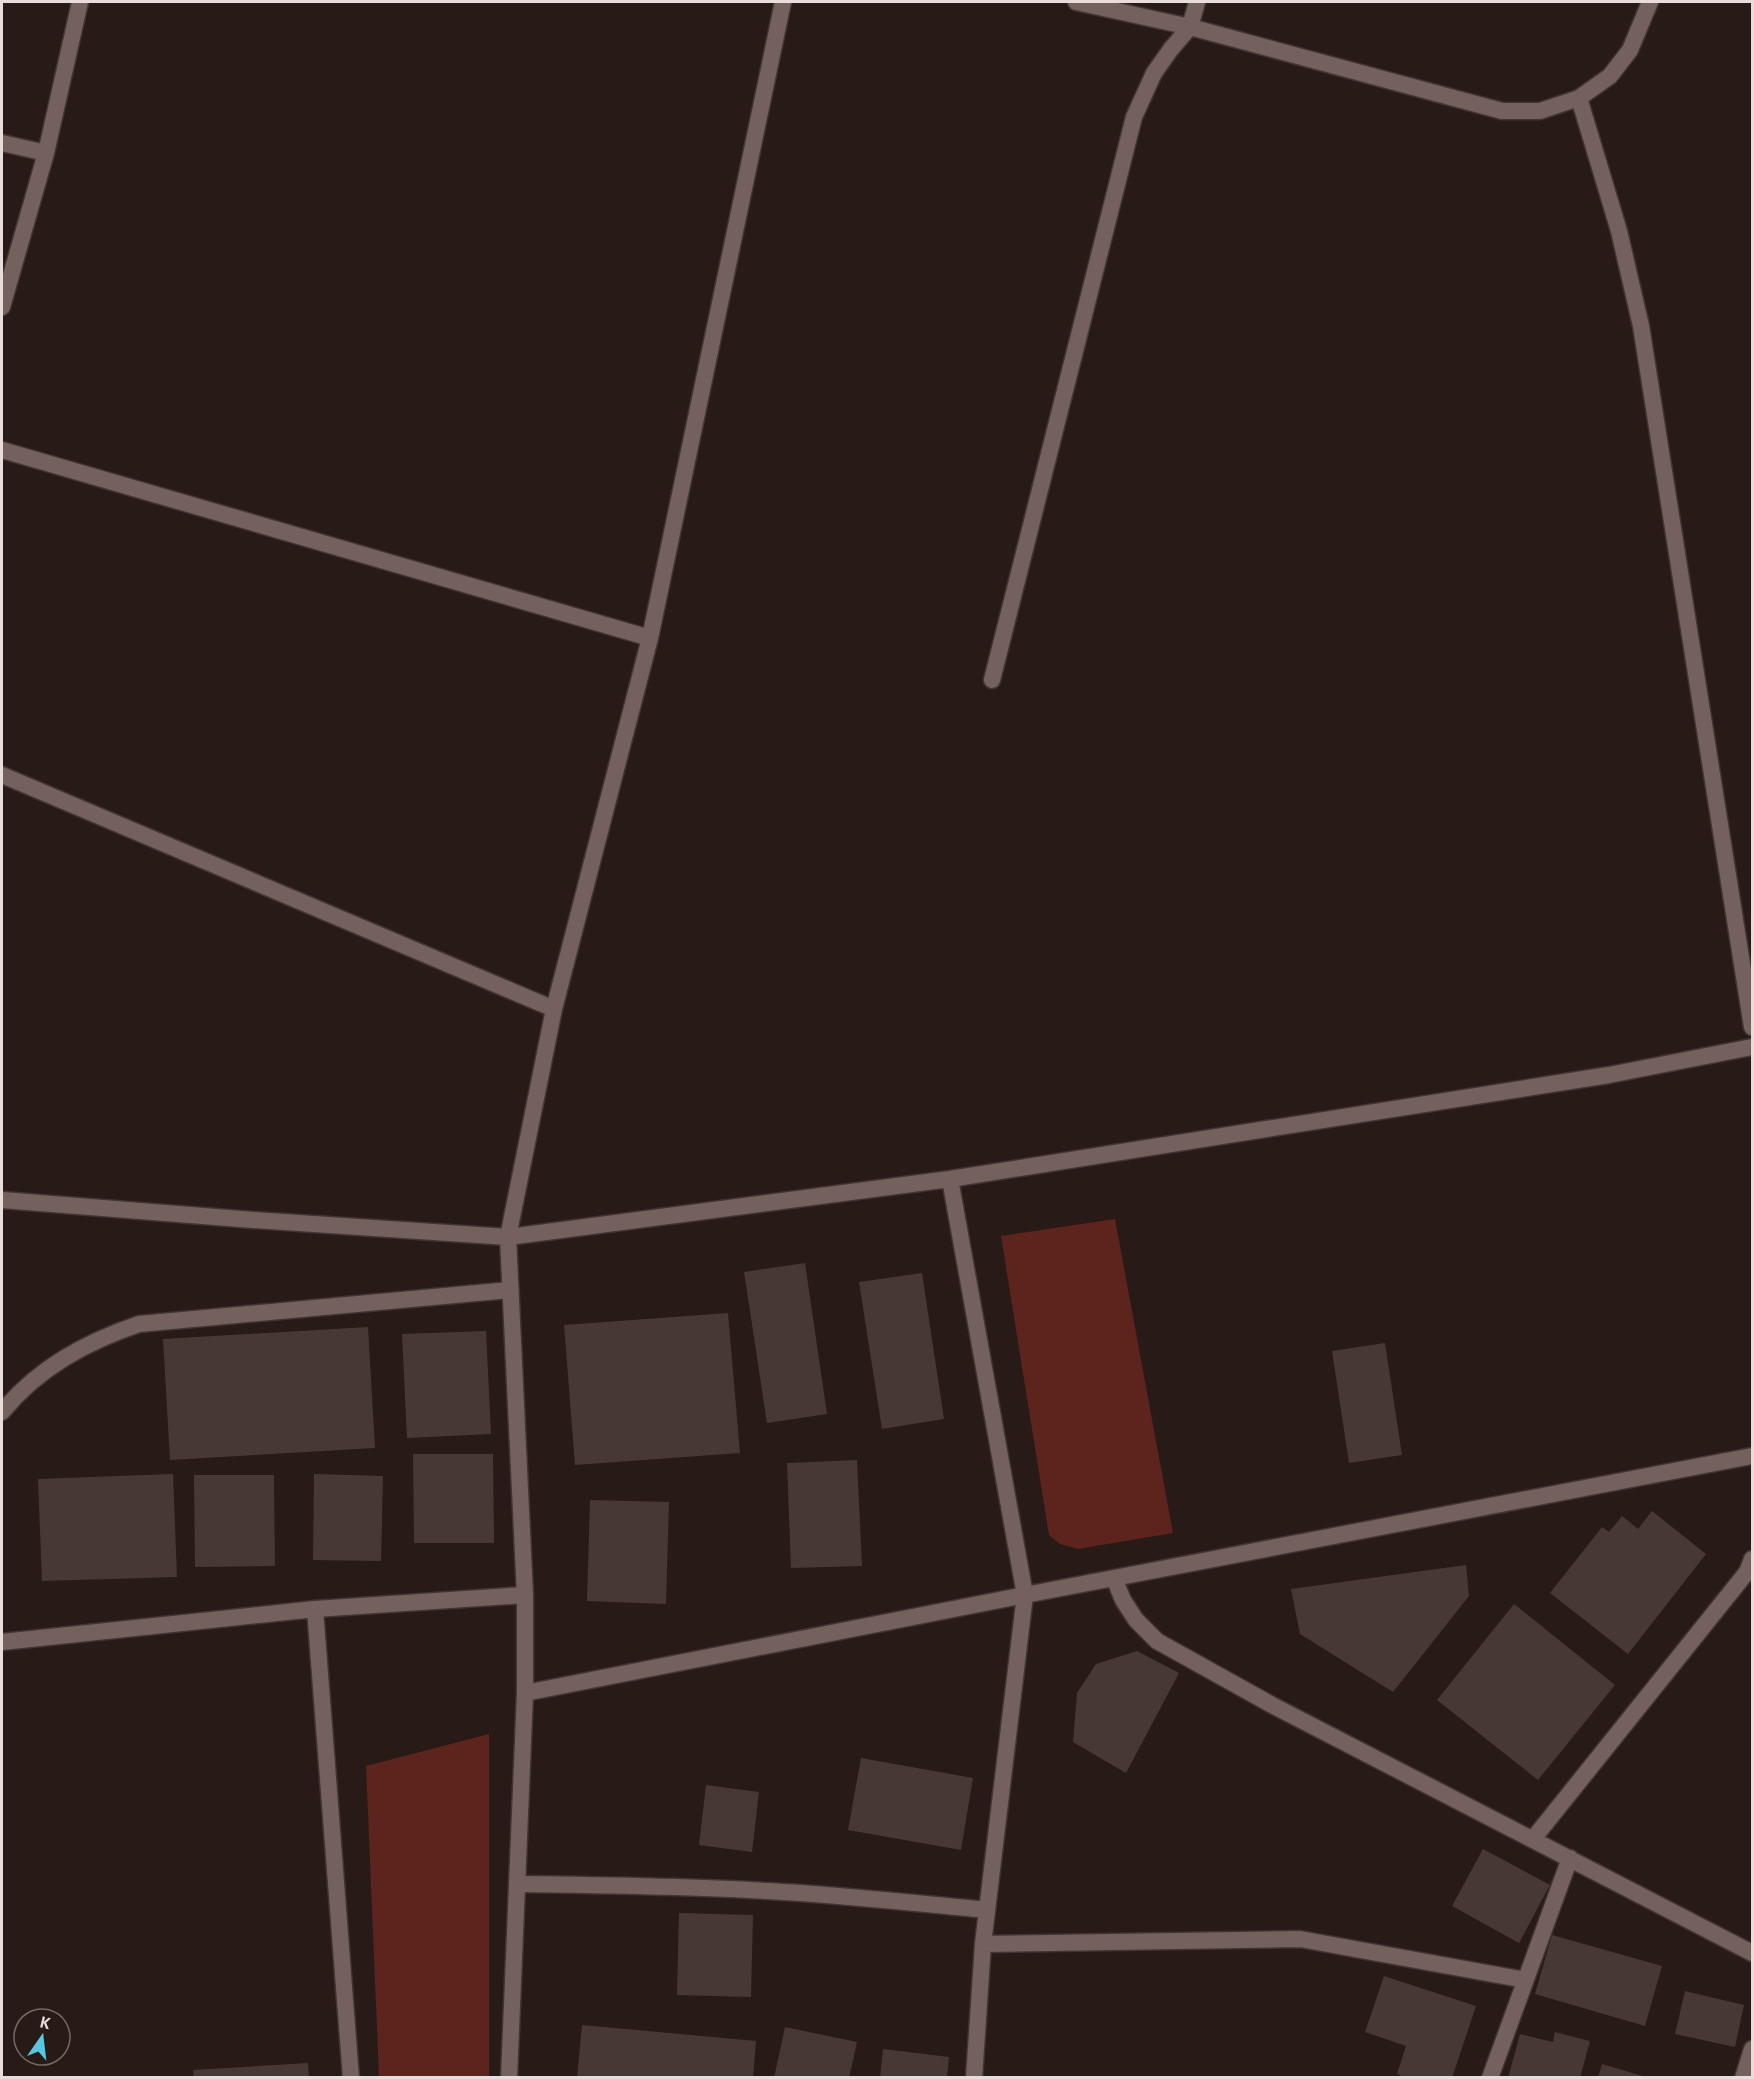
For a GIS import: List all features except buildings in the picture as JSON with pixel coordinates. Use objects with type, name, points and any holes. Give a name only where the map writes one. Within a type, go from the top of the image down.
[{"type":"street","points":[[2,307],[46,153],[80,2]]},
{"type":"street","points":[[509,2078],[525,1693],[525,1595],[508,1237],[554,1009],[650,638],[783,2]]},
{"type":"street","points":[[1076,2],[1190,27],[1502,111],[1540,111],[1579,98],[1610,76],[1630,50],[1650,2]]},
{"type":"street","points":[[992,680],[1134,117],[1154,73],[1190,27],[1197,2]]},
{"type":"street","points":[[1579,98],[1616,220],[1641,326],[1752,1027]]},
{"type":"street","points":[[2,143],[46,153]]},
{"type":"street","points":[[2,450],[650,638]]},
{"type":"street","points":[[2,775],[554,1009]]},
{"type":"street","points":[[2,1200],[508,1237],[950,1179],[1609,1075],[1752,1047]]},
{"type":"street","points":[[950,1179],[1025,1595],[983,1944],[974,2078]]},
{"type":"street","points":[[2,1412],[13,1398],[42,1373],[72,1352],[105,1336],[139,1324],[510,1290]]},
{"type":"street","points":[[525,1693],[1752,1455]]},
{"type":"street","points":[[1533,1839],[1747,1572],[1752,1559]]},
{"type":"street","points":[[1114,1578],[1123,1600],[1136,1620],[1157,1641],[1272,1706],[1752,1953]]},
{"type":"street","points":[[2,1642],[315,1609],[525,1595]]},
{"type":"street","points":[[315,1609],[351,2078]]},
{"type":"street","points":[[1490,2078],[1570,1858]]},
{"type":"street","points":[[517,1884],[769,1891],[987,1910]]},
{"type":"street","points":[[983,1944],[1300,1940],[1525,1980]]},
{"type":"street","points":[[1743,2078],[1752,2049]]},
{"type":"shaded area","points":[[1115,1219],[1173,1533],[1078,1549],[1060,1544],[1049,1535],[1001,1236]]},
{"type":"shaded area","points":[[489,1734],[489,2077],[379,2077],[366,1766]]}]
